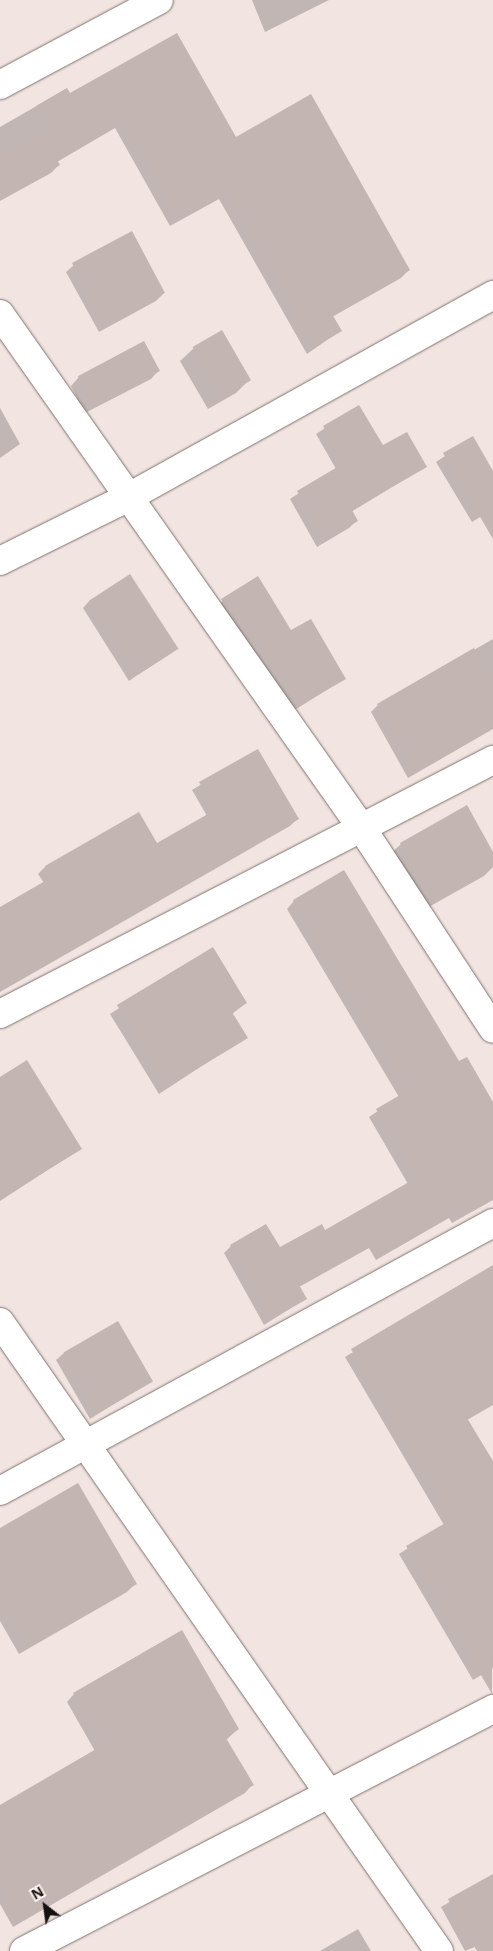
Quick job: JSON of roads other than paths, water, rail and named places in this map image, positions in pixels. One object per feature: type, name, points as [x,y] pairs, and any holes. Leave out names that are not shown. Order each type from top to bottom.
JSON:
[{"type":"street","points":[[0,86],[159,0]]},
{"type":"street","points":[[0,561],[127,498],[493,295]]},
{"type":"street","points":[[0,314],[127,498],[361,827],[493,1029]]},
{"type":"street","points":[[0,1014],[493,760]]},
{"type":"street","points":[[0,1491],[493,1222]]},
{"type":"street","points":[[0,1322],[331,1793],[438,1951]]},
{"type":"street","points":[[24,1951],[493,1709]]}]
